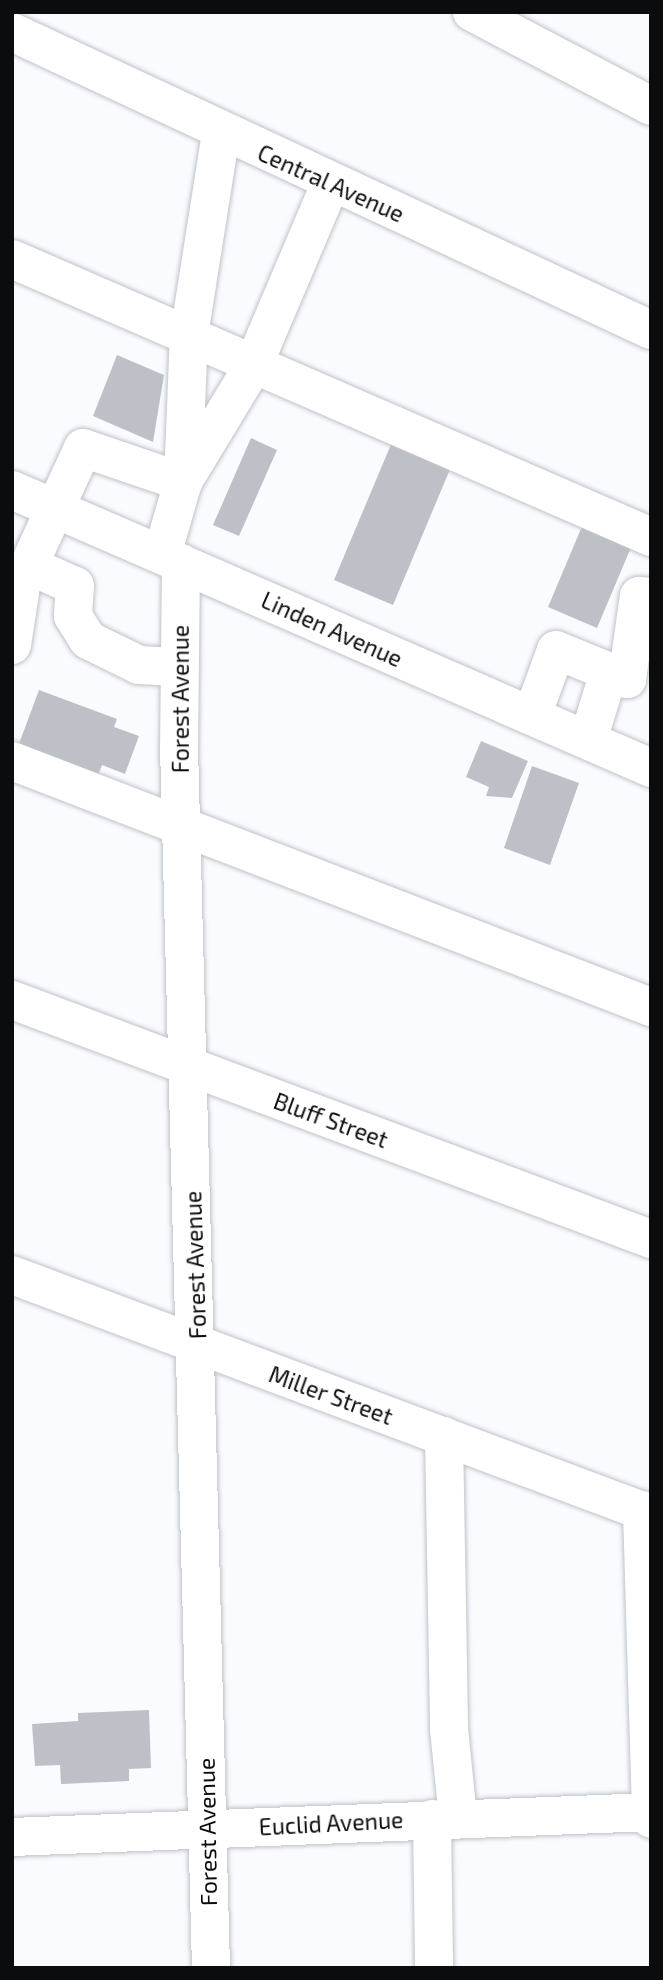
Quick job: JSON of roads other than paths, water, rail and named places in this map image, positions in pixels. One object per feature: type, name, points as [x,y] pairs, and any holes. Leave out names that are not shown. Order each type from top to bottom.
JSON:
[{"type":"street","points":[[472,12],[651,106]]},
{"type":"street","name":"Central Avenue","points":[[12,32],[220,133],[651,330]]},
{"type":"street","name":"Forest Avenue","points":[[211,1968],[197,1345],[172,559],[183,482],[189,335],[220,133]]},
{"type":"street","name":"Forest Avenue","points":[[183,482],[253,366],[331,182]]},
{"type":"street","points":[[12,258],[189,335],[253,366],[651,537]]},
{"type":"street","points":[[12,645],[22,580],[83,448],[183,482]]},
{"type":"street","name":"Linden Avenue","points":[[12,490],[651,768]]},
{"type":"street","points":[[532,716],[556,650],[627,679],[645,597],[651,546]]},
{"type":"street","points":[[30,566],[75,586],[73,616],[88,640],[139,665],[177,667]]},
{"type":"street","points":[[588,740],[609,672]]},
{"type":"street","points":[[12,761],[181,823],[651,1007]]},
{"type":"street","name":"Bluff Street","points":[[12,1000],[651,1239]]},
{"type":"street","name":"Miller Street","points":[[12,1275],[646,1512]]},
{"type":"street","points":[[435,1968],[449,1729],[444,1436]]},
{"type":"street","points":[[646,1512],[651,1819]]},
{"type":"street","name":"Euclid Avenue","points":[[12,1837],[651,1812]]}]
